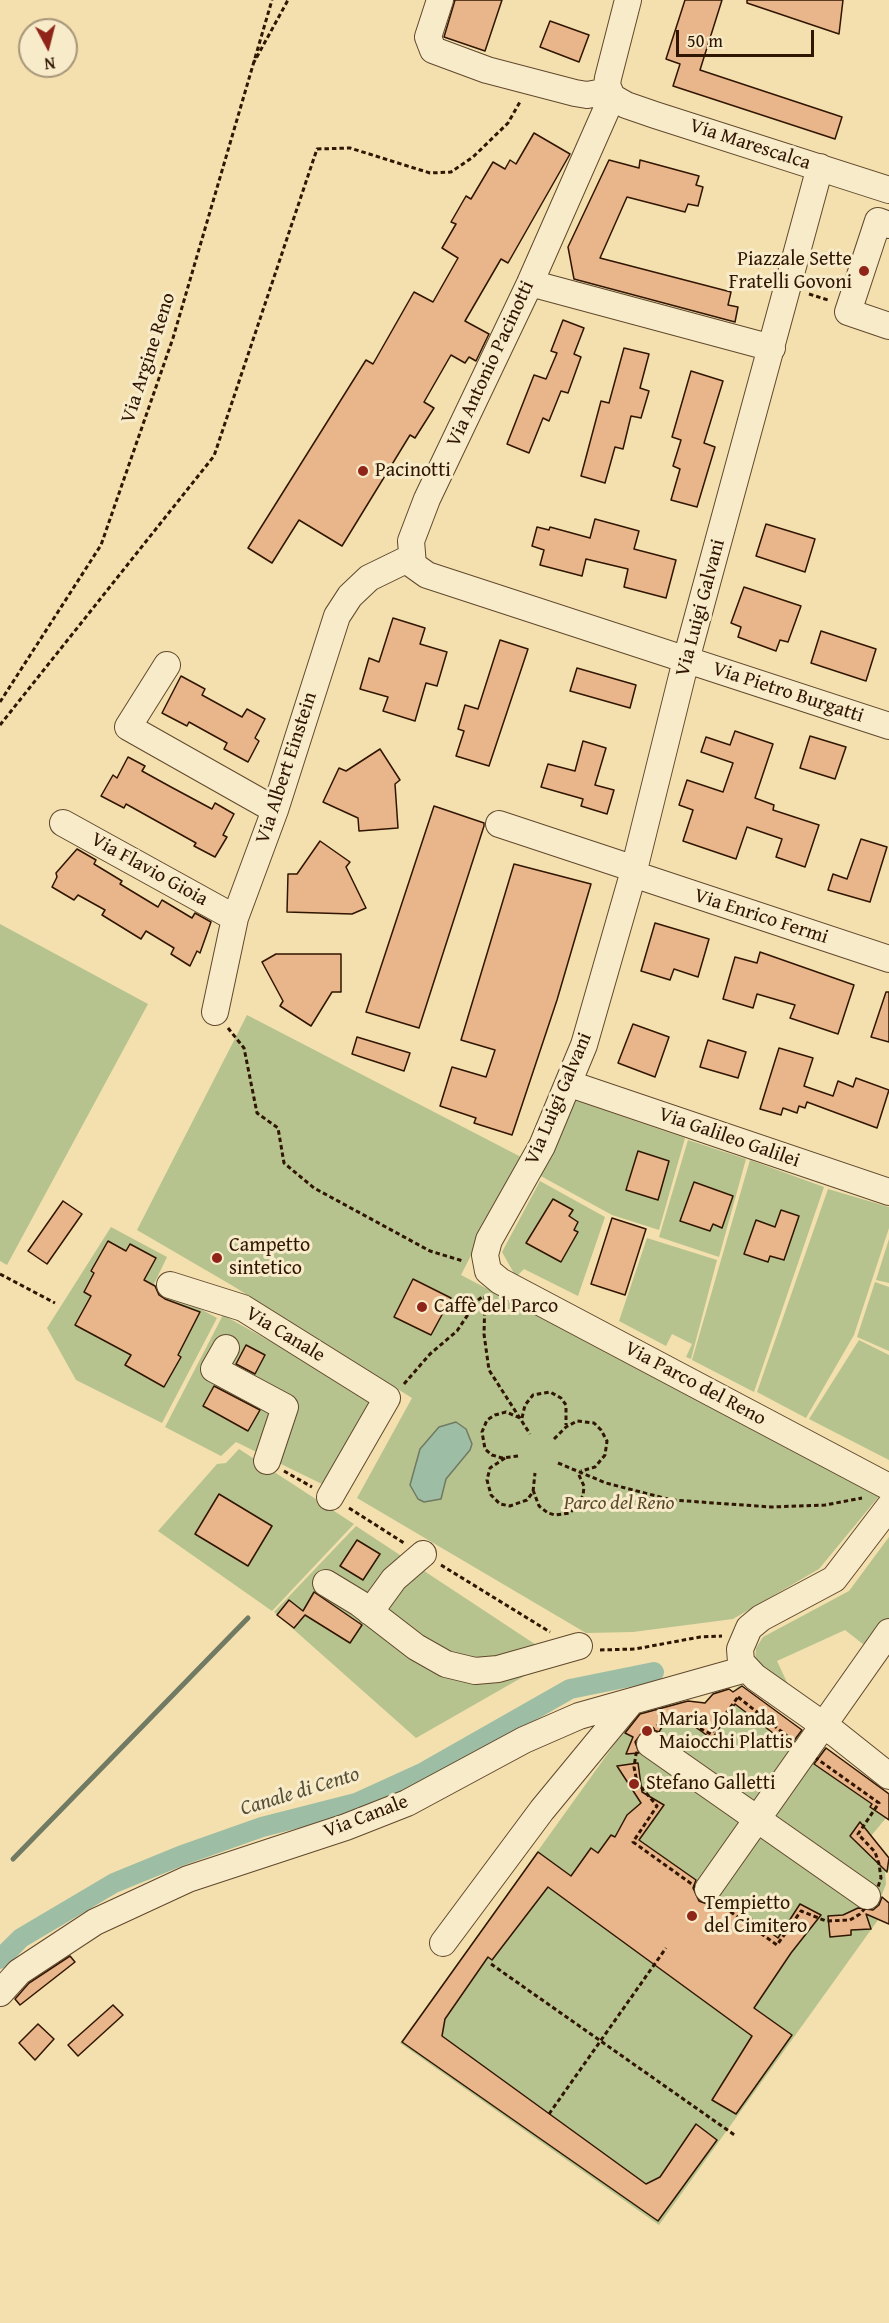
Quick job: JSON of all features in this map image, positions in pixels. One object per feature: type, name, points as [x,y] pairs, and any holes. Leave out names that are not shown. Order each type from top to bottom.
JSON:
[{"type":"street","points":[[440,0],[428,37],[433,50],[467,64],[531,82],[587,95],[610,94]]},
{"type":"street","name":"Via Antonio Pacinotti","points":[[411,558],[411,541],[427,499],[530,283],[610,94],[607,85],[609,70],[628,0]]},
{"type":"street","name":"Via Marescalca","points":[[610,94],[655,115],[889,190]]},
{"type":"street","name":"Via Luigi Galvani","points":[[490,1277],[486,1248],[489,1240],[527,1175],[570,1084],[584,1045],[634,872],[687,660],[820,167]]},
{"type":"street","points":[[889,225],[878,222],[848,312],[889,326]]},
{"type":"street","points":[[530,283],[772,348]]},
{"type":"street","points":[[411,558],[418,571],[427,575],[687,660]]},
{"type":"street","name":"Via Albert Einstein","points":[[215,1012],[235,918],[275,810],[331,630],[342,607],[369,578],[411,558]]},
{"type":"street","name":"Via Pietro Burgatti","points":[[687,660],[889,726]]},
{"type":"street","points":[[167,665],[128,727],[275,810]]},
{"type":"street","name":"Via Flavio Gioia","points":[[63,823],[235,918]]},
{"type":"street","points":[[499,824],[634,872]]},
{"type":"street","name":"Via Enrico Fermi","points":[[634,872],[889,959]]},
{"type":"street","name":"Via Galileo Galilei","points":[[570,1084],[889,1192]]},
{"type":"street","name":"Via Parco del Reno","points":[[490,1277],[882,1497]]},
{"type":"street","name":"Via Canale","points":[[170,1285],[243,1308],[387,1398],[330,1497]]},
{"type":"street","points":[[226,1348],[214,1369],[285,1407],[267,1461]]},
{"type":"street","points":[[882,1497],[834,1579],[761,1618],[744,1635],[740,1655],[746,1669],[889,1776]]},
{"type":"street","points":[[370,1612],[394,1579],[423,1554]]},
{"type":"street","points":[[326,1583],[370,1612],[416,1647],[446,1664],[475,1671],[498,1669],[579,1646]]},
{"type":"street","points":[[708,1889],[889,1632]]},
{"type":"street","name":"Via Canale","points":[[0,1993],[19,1972],[94,1922],[188,1879],[346,1827],[407,1803],[524,1740],[579,1716],[746,1669]]},
{"type":"street","points":[[443,1943],[542,1810],[631,1702]]},
{"type":"street","points":[[650,1744],[867,1896]]},
{"type":"path","name":"Via Argine Reno","points":[[0,702],[101,545],[173,338],[272,0]]},
{"type":"path","points":[[249,73],[288,0]]},
{"type":"path","points":[[0,724],[214,456],[317,149],[350,148],[430,173],[451,172],[473,157],[508,123],[531,82]]},
{"type":"path","points":[[789,288],[850,307]]},
{"type":"path","points":[[215,1012],[244,1048],[257,1113],[278,1128],[284,1163],[314,1188],[430,1251],[462,1261],[490,1277]]},
{"type":"path","points":[[0,1274],[55,1303]]},
{"type":"path","points":[[399,1390],[430,1354],[457,1332],[490,1277]]},
{"type":"path","points":[[490,1277],[484,1345],[489,1370],[530,1434]]},
{"type":"path","points":[[523,1422],[522,1411],[528,1400],[536,1394],[550,1392],[561,1398],[567,1407],[568,1419],[563,1429]]},
{"type":"path","points":[[518,1456],[505,1458],[487,1451],[482,1440],[483,1429],[487,1420],[501,1413],[517,1415],[523,1422]]},
{"type":"path","points":[[554,1438],[577,1420],[587,1421],[599,1427],[607,1441],[605,1455],[600,1463],[590,1470],[576,1471]]},
{"type":"path","points":[[505,1458],[489,1471],[487,1483],[490,1495],[503,1505],[520,1504],[531,1495],[534,1485]]},
{"type":"path","points":[[267,1461],[330,1497],[569,1644],[596,1650],[634,1649],[700,1637],[744,1635]]},
{"type":"path","points":[[558,1463],[629,1491],[672,1500],[771,1507],[825,1505],[882,1497]]},
{"type":"path","points":[[535,1473],[534,1498],[539,1506],[551,1514],[565,1515],[573,1511],[584,1496],[584,1486],[576,1471]]},
{"type":"path","points":[[549,2114],[666,1948]]},
{"type":"path","points":[[491,1964],[736,2136]]},
{"type":"green space","points":[[0,924],[148,1004],[7,1265],[0,1261]]},
{"type":"green space","name":"Parco del Reno","points":[[247,1015],[521,1157],[461,1275],[880,1495],[819,1569],[733,1619],[633,1632],[586,1633],[357,1498],[412,1398],[233,1286],[137,1230]]},
{"type":"green space","points":[[571,1099],[685,1138],[659,1230],[612,1215],[539,1175]]},
{"type":"green space","points":[[688,1140],[746,1159],[719,1257],[659,1237]]},
{"type":"green space","points":[[750,1160],[824,1187],[754,1392],[692,1360]]},
{"type":"green space","points":[[540,1181],[605,1217],[578,1296],[524,1269],[516,1277],[502,1252]]},
{"type":"green space","points":[[828,1189],[889,1207],[889,1228],[854,1335],[806,1418],[757,1392]]},
{"type":"green space","points":[[111,1227],[167,1257],[154,1284],[217,1318],[162,1423],[76,1380],[47,1328]]},
{"type":"green space","points":[[647,1238],[717,1260],[691,1359],[686,1357],[692,1344],[672,1334],[666,1346],[619,1321]]},
{"type":"green space","points":[[889,1239],[889,1283],[876,1280]]},
{"type":"green space","points":[[875,1282],[889,1287],[889,1351],[857,1337]]},
{"type":"green space","points":[[223,1315],[376,1400],[324,1485],[236,1442],[221,1456],[165,1427]]},
{"type":"green space","points":[[859,1340],[889,1355],[889,1460],[809,1419]]},
{"type":"green space","points":[[239,1449],[354,1524],[272,1611],[158,1531],[217,1464],[226,1463]]},
{"type":"green space","points":[[356,1526],[556,1658],[416,1738],[274,1612]]},
{"type":"green space","points":[[889,1537],[889,1649],[882,1659],[845,1630],[777,1661],[792,1693],[755,1661],[756,1648],[763,1637],[849,1591]]},
{"type":"green space","points":[[721,1684],[733,1691],[740,1685],[889,1794],[889,1820],[886,1818],[871,1836],[880,1847],[884,1859],[889,1859],[889,1870],[885,1871],[886,1884],[881,1897],[889,1903],[889,1919],[886,1923],[878,1920],[659,2225],[400,2043],[634,1717],[660,1704],[684,1701],[704,1703]]},
{"type":"shaded area","points":[[456,1422],[466,1429],[472,1444],[470,1450],[446,1479],[441,1499],[424,1502],[418,1499],[410,1485],[420,1449],[439,1427]]},
{"type":"building","points":[[455,0],[502,0],[485,51],[444,37]]},
{"type":"building","points":[[685,0],[722,0],[700,70],[842,117],[835,139],[673,86],[680,64],[666,59]]},
{"type":"building","points":[[747,0],[843,0],[839,34],[747,3]]},
{"type":"building","points":[[550,21],[589,35],[579,62],[540,47]]},
{"type":"building","points":[[534,133],[570,154],[508,263],[501,259],[465,321],[489,334],[476,361],[469,357],[465,363],[451,355],[424,402],[434,408],[415,438],[410,435],[342,546],[299,520],[272,563],[248,548],[366,360],[373,364],[414,292],[433,302],[458,258],[442,248],[456,224],[451,222],[466,196],[471,199],[493,162],[505,169],[510,160],[516,164]]},
{"type":"building","points":[[609,160],[639,168],[640,160],[699,176],[696,185],[703,187],[698,206],[688,204],[685,212],[627,197],[600,258],[731,292],[728,305],[738,307],[735,322],[574,279],[568,247]]},
{"type":"building","points":[[563,320],[584,328],[574,354],[581,357],[568,393],[561,391],[549,421],[543,418],[529,453],[507,444],[534,375],[546,379],[557,353],[551,351]]},
{"type":"building","points":[[624,348],[649,354],[640,388],[649,391],[641,418],[631,416],[623,449],[615,447],[605,483],[581,476],[601,401],[609,403]]},
{"type":"building","points":[[691,371],[723,381],[704,443],[715,447],[697,507],[671,500],[680,469],[673,466],[681,440],[672,437]]},
{"type":"building","points":[[595,519],[639,531],[634,549],[676,560],[666,598],[624,587],[628,569],[586,559],[582,576],[540,565],[544,550],[532,546],[537,527],[549,530],[550,527],[590,538]]},
{"type":"building","points":[[766,524],[815,539],[805,572],[756,556]]},
{"type":"building","points":[[744,587],[801,606],[788,642],[780,640],[776,651],[738,637],[741,627],[731,623]]},
{"type":"building","points":[[393,618],[425,628],[420,644],[447,652],[437,686],[426,683],[415,721],[383,711],[388,697],[360,689],[369,658],[379,662]]},
{"type":"building","points":[[821,631],[876,649],[866,681],[811,663]]},
{"type":"building","points":[[500,640],[528,649],[489,766],[456,756],[464,731],[458,729],[465,705],[478,709]]},
{"type":"building","points":[[577,668],[636,685],[630,708],[570,691]]},
{"type":"building","points":[[181,676],[205,689],[202,695],[242,717],[247,709],[265,719],[255,738],[259,741],[248,762],[224,749],[227,743],[189,722],[187,726],[162,713]]},
{"type":"building","points":[[735,731],[773,744],[755,798],[774,805],[773,810],[819,825],[805,867],[776,857],[782,839],[747,827],[736,859],[683,841],[693,810],[679,805],[687,780],[723,792],[733,763],[701,752],[706,737],[730,745]]},
{"type":"building","points":[[810,736],[846,747],[835,779],[800,768]]},
{"type":"building","points":[[583,741],[606,748],[595,785],[614,790],[607,814],[581,806],[583,799],[541,787],[548,764],[575,771]]},
{"type":"building","points":[[380,749],[400,780],[395,784],[398,828],[359,831],[358,818],[323,802],[339,768],[346,771]]},
{"type":"building","points":[[128,757],[145,766],[142,771],[171,787],[212,809],[215,803],[234,814],[223,835],[227,837],[215,857],[194,846],[196,843],[126,804],[124,808],[101,796],[113,775],[117,778]]},
{"type":"building","points":[[434,806],[484,823],[484,826],[419,1028],[366,1012]]},
{"type":"building","points":[[861,839],[887,847],[870,902],[828,890],[833,874],[847,879]]},
{"type":"building","points":[[320,841],[350,862],[346,867],[366,908],[352,914],[287,912],[288,874],[297,874]]},
{"type":"building","points":[[77,849],[96,860],[94,864],[122,881],[120,884],[158,907],[162,900],[192,918],[195,913],[211,922],[200,953],[197,951],[190,966],[171,954],[174,948],[146,931],[141,939],[102,915],[105,910],[78,895],[74,900],[52,887],[57,877],[56,873]]},
{"type":"building","points":[[514,864],[591,884],[557,1000],[512,1135],[474,1123],[476,1118],[440,1106],[452,1067],[486,1077],[495,1050],[461,1040]]},
{"type":"building","points":[[655,923],[709,939],[698,977],[674,969],[670,980],[641,971]]},
{"type":"building","points":[[760,952],[854,985],[838,1034],[790,1018],[795,1005],[757,994],[753,1008],[723,999],[735,957],[757,963]]},
{"type":"building","points":[[276,954],[341,954],[341,992],[332,992],[311,1026],[280,1006],[283,1001],[262,962]]},
{"type":"building","points":[[886,992],[889,992],[889,1042],[871,1037]]},
{"type":"building","points":[[633,1024],[669,1037],[655,1077],[618,1063]]},
{"type":"building","points":[[357,1037],[410,1053],[404,1071],[352,1054]]},
{"type":"building","points":[[708,1040],[746,1052],[738,1078],[700,1067]]},
{"type":"building","points":[[779,1048],[813,1058],[804,1086],[833,1096],[838,1081],[853,1087],[856,1078],[889,1090],[877,1128],[807,1102],[805,1108],[799,1106],[797,1113],[783,1108],[781,1115],[760,1109]]},
{"type":"building","points":[[638,1151],[669,1161],[658,1200],[626,1190]]},
{"type":"building","points":[[694,1182],[733,1196],[722,1228],[713,1224],[710,1231],[680,1221]]},
{"type":"building","points":[[553,1199],[573,1210],[569,1216],[578,1222],[574,1230],[578,1232],[561,1262],[526,1243]]},
{"type":"building","points":[[63,1201],[82,1214],[47,1264],[28,1251]]},
{"type":"building","points":[[781,1210],[799,1216],[784,1260],[770,1256],[768,1262],[744,1254],[756,1220],[775,1227]]},
{"type":"building","points":[[612,1218],[646,1229],[625,1295],[591,1284]]},
{"type":"building","points":[[108,1241],[126,1251],[130,1244],[156,1258],[144,1280],[155,1286],[159,1295],[165,1299],[200,1312],[178,1355],[181,1357],[164,1387],[125,1365],[131,1355],[75,1325],[91,1296],[84,1292],[94,1273],[91,1271]]},
{"type":"building","name":"Caffè del Parco","points":[[413,1279],[451,1298],[431,1335],[394,1317]]},
{"type":"building","points":[[246,1345],[265,1355],[255,1374],[236,1364]]},
{"type":"building","points":[[214,1386],[260,1410],[248,1431],[203,1406]]},
{"type":"building","points":[[219,1494],[272,1526],[248,1566],[195,1534]]},
{"type":"building","points":[[357,1540],[380,1554],[363,1580],[340,1566]]},
{"type":"building","points":[[314,1592],[362,1625],[350,1643],[305,1615],[294,1628],[277,1615],[289,1600],[303,1611]]},
{"type":"building","points":[[742,1686],[802,1730],[790,1746],[735,1704],[712,1739],[694,1726],[662,1727],[659,1732],[651,1729],[643,1731],[635,1742],[639,1753],[626,1754],[633,1737],[625,1733],[640,1714],[688,1701],[705,1703],[713,1694],[729,1689],[733,1692]]},
{"type":"building","points":[[826,1748],[889,1794],[889,1820],[870,1807],[872,1804],[814,1764]]},
{"type":"building","points":[[638,1763],[642,1792],[664,1805],[639,1840],[696,1880],[693,1888],[699,1901],[707,1904],[721,1897],[778,1938],[800,1904],[821,1915],[791,1953],[754,2008],[792,2035],[736,2114],[712,2100],[752,2036],[548,1887],[492,1960],[488,1957],[445,2019],[442,2036],[646,2184],[660,2177],[696,2124],[717,2140],[658,2221],[402,2042],[538,1852],[571,1876],[591,1848],[598,1853],[611,1835],[615,1837],[627,1815],[641,1803],[617,1766]]},
{"type":"building","points":[[860,1822],[889,1858],[887,1872],[850,1836]]},
{"type":"building","points":[[882,1897],[889,1903],[889,1924],[866,1914],[871,1929],[851,1930],[851,1935],[830,1937],[828,1916],[843,1915],[858,1908],[873,1910],[879,1905]]},
{"type":"building","points":[[70,1956],[75,1962],[20,2005],[15,1999],[29,1983]]},
{"type":"building","points":[[113,2005],[123,2015],[78,2056],[68,2045]]},
{"type":"building","points":[[38,2024],[54,2039],[35,2060],[19,2043]]},
{"type":"waterway","points":[[13,1859],[248,1618]]},
{"type":"waterway","name":"Canale di Cento","points":[[0,1959],[21,1938],[114,1883],[180,1856],[262,1827],[356,1803],[424,1772],[570,1689],[654,1672]]},
{"type":"place","name":"Piazzale Sette Fratelli Govoni","points":[[864,271]]},
{"type":"place","name":"Pacinotti","points":[[363,471]]},
{"type":"place","name":"Campetto sintetico","points":[[217,1258]]},
{"type":"place","name":"Caffè del Parco","points":[[422,1307]]},
{"type":"place","name":"Maria Jolanda Maiocchi Plattis","points":[[647,1731]]},
{"type":"place","name":"Stefano Galletti","points":[[634,1784]]},
{"type":"place","name":"Tempietto del Cimitero","points":[[692,1916]]}]
